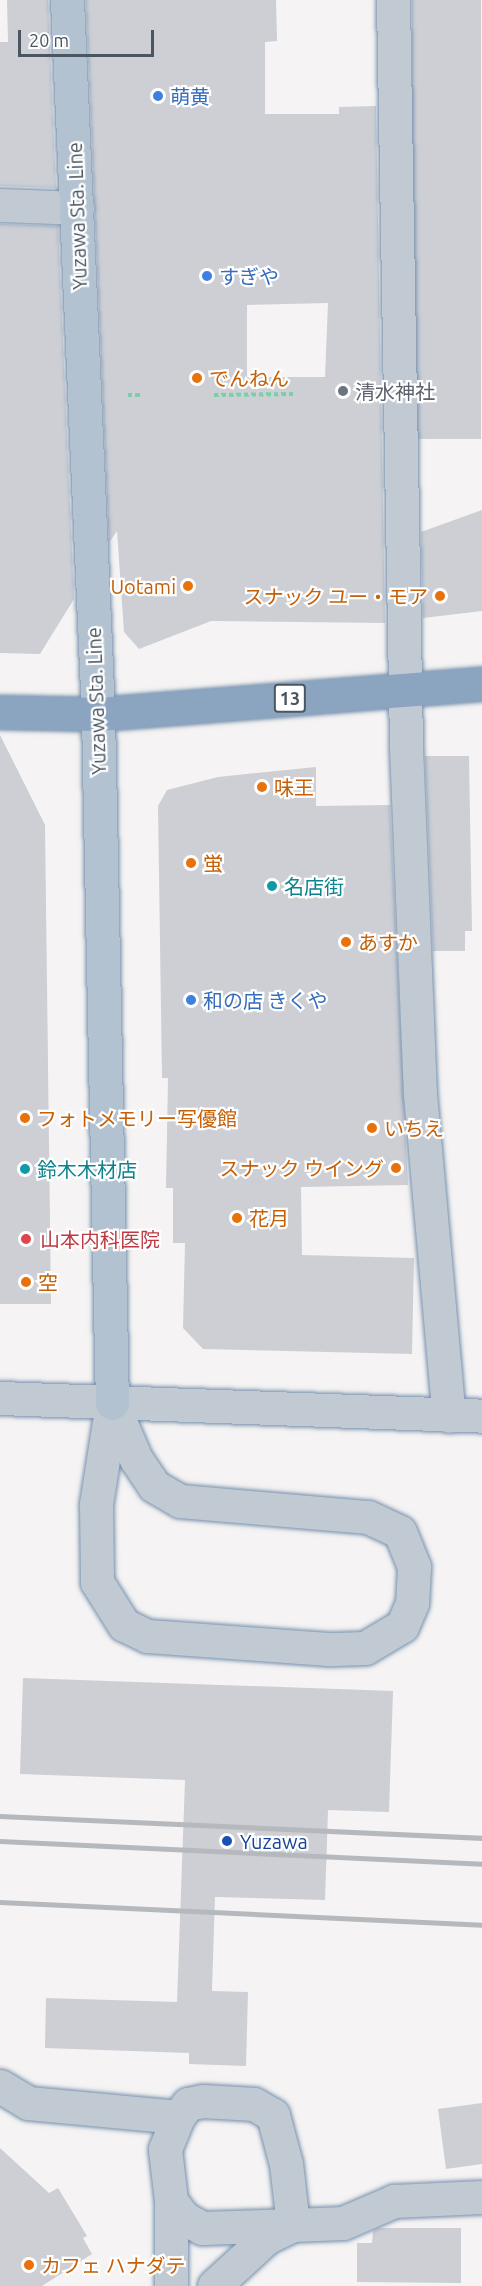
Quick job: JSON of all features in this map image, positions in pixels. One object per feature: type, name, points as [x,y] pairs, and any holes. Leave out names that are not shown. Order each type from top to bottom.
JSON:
[{"type":"highway","name":"13","points":[[0,712],[98,714],[482,684]]},
{"type":"main road","name":"Yuzawa Sta. Line","points":[[68,0],[98,714],[112,1403]]},
{"type":"street","points":[[393,0],[407,690],[420,1094],[449,1416]]},
{"type":"street","points":[[0,206],[76,208]]},
{"type":"street","points":[[0,1398],[482,1416]]},
{"type":"street","points":[[112,1403],[136,1459],[154,1486],[180,1501],[368,1516],[399,1533],[414,1567],[412,1603],[402,1626],[365,1648],[328,1649],[147,1636],[124,1624],[97,1582],[96,1504],[112,1403]]},
{"type":"street","points":[[0,2086],[28,2103],[178,2117]]},
{"type":"street","points":[[171,2286],[171,2201],[165,2149],[178,2117],[188,2104],[203,2101],[254,2104],[273,2115],[286,2164],[293,2225]]},
{"type":"street","points":[[171,2201],[184,2218],[202,2228],[343,2223],[394,2201],[482,2197]]},
{"type":"street","points":[[214,2286],[266,2238],[293,2225]]},
{"type":"path","points":[[214,395],[293,394]]},
{"type":"path","points":[[128,395],[143,395]]},
{"type":"building","points":[[7,0],[48,0],[56,188],[0,186],[0,42],[8,42]]},
{"type":"building","points":[[86,0],[276,0],[277,41],[265,42],[265,114],[339,114],[339,107],[376,106],[385,623],[211,621],[139,649],[124,632],[117,531],[109,543]],"holes":[[[328,303],[325,377],[247,377],[247,305]]]},
{"type":"building","points":[[412,0],[481,0],[481,439],[412,439]]},
{"type":"building","points":[[0,224],[58,226],[74,599],[40,654],[0,653]]},
{"type":"building","points":[[482,510],[482,611],[423,618],[421,532]]},
{"type":"building","points":[[0,735],[45,825],[51,1304],[0,1304]]},
{"type":"building","points":[[425,756],[469,756],[472,931],[465,931],[465,951],[433,951]]},
{"type":"building","points":[[316,767],[316,806],[390,805],[408,1185],[301,1187],[302,1255],[414,1258],[412,1354],[203,1349],[183,1328],[185,1243],[173,1243],[173,1188],[166,1188],[168,1078],[162,1078],[158,806],[167,790],[218,777]]},
{"type":"building","points":[[23,1678],[393,1691],[389,1812],[328,1810],[325,1900],[215,1897],[212,1991],[248,1992],[246,2066],[189,2064],[189,2053],[45,2048],[46,1998],[177,2002],[185,1780],[20,1774]]},
{"type":"building","points":[[482,2103],[482,2164],[446,2169],[438,2109]]},
{"type":"building","points":[[0,2148],[49,2193],[58,2188],[87,2236],[83,2238],[92,2254],[42,2286],[0,2286]]},
{"type":"building","points":[[379,2228],[461,2228],[461,2283],[357,2282],[357,2243],[372,2243],[373,2231]]},
{"type":"railway","points":[[0,1816],[482,1838]]},
{"type":"railway","points":[[0,1841],[482,1864]]},
{"type":"railway","points":[[0,1902],[482,1925]]},
{"type":"place","name":"萌黄","points":[[158,96]]},
{"type":"place","name":"すぎや","points":[[207,276]]},
{"type":"place","name":"でんねん","points":[[197,378]]},
{"type":"place","name":"清水神社","points":[[343,391]]},
{"type":"place","name":"Uotami","points":[[188,586]]},
{"type":"place","name":"スナック ユー・モア","points":[[440,596]]},
{"type":"place","name":"味王","points":[[262,787]]},
{"type":"place","name":"蛍","points":[[191,863]]},
{"type":"place","name":"名店街","points":[[272,886]]},
{"type":"place","name":"あすか","points":[[346,942]]},
{"type":"place","name":"和の店 きくや","points":[[191,1000]]},
{"type":"place","name":"フォトメモリー写優館","points":[[25,1118]]},
{"type":"place","name":"いちえ","points":[[372,1128]]},
{"type":"place","name":"スナック ウイング","points":[[396,1168]]},
{"type":"place","name":"鈴木木材店","points":[[25,1169]]},
{"type":"place","name":"花月","points":[[237,1218]]},
{"type":"place","name":"山本内科医院","points":[[26,1239]]},
{"type":"place","name":"空","points":[[26,1282]]},
{"type":"place","name":"Yuzawa","points":[[227,1841]]},
{"type":"place","name":"カフェ ハナダテ","points":[[29,2265]]}]
